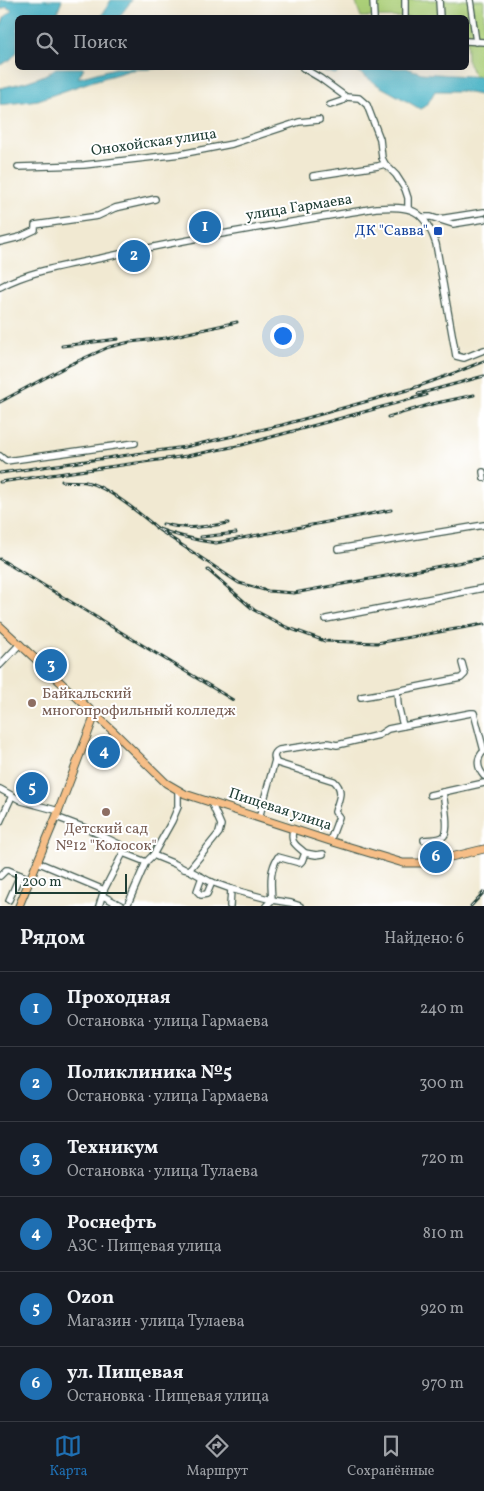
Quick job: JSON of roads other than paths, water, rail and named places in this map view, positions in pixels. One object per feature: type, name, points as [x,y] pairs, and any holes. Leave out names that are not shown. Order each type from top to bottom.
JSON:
[{"type":"main road","name":"Пищевая улица","points":[[0,626],[166,783],[185,794],[404,863],[426,863],[484,849]]},
{"type":"main road","points":[[18,906],[58,814],[95,714]]},
{"type":"street","points":[[373,0],[374,15]]},
{"type":"street","points":[[405,0],[405,15]]},
{"type":"street","points":[[439,0],[440,15]]},
{"type":"street","points":[[470,0],[476,42]]},
{"type":"street","points":[[469,41],[484,42]]},
{"type":"street","points":[[306,70],[346,97],[359,98],[367,105],[380,139],[382,158],[405,189],[408,198],[408,208],[422,217],[430,228],[436,244],[456,356],[464,358],[484,350]]},
{"type":"street","points":[[330,105],[342,101],[346,97]]},
{"type":"street","name":"Онохойская улица","points":[[18,168],[84,165],[181,154],[232,144],[299,122],[319,120]]},
{"type":"street","points":[[313,176],[385,164]]},
{"type":"street","points":[[0,242],[20,237],[34,230],[35,225],[98,216],[115,208],[155,199]]},
{"type":"street","name":"улица Гармаева","points":[[0,287],[35,273],[155,246],[376,208],[408,208]]},
{"type":"street","points":[[438,219],[484,212]]},
{"type":"street","points":[[422,217],[430,217],[453,224],[484,219]]},
{"type":"street","points":[[0,456],[6,461],[135,443]]},
{"type":"street","points":[[338,549],[484,525]]},
{"type":"street","points":[[326,619],[484,588]]},
{"type":"street","points":[[0,665],[20,644]]},
{"type":"street","points":[[361,697],[460,678],[466,674],[462,663]]},
{"type":"street","points":[[397,691],[398,705],[404,726]]},
{"type":"street","points":[[259,818],[276,751],[327,743],[342,744],[378,735],[388,729],[471,713],[474,713],[484,751],[480,754],[478,763],[480,771],[484,776]]},
{"type":"street","points":[[275,760],[299,771],[334,781],[340,786],[341,791],[335,812],[339,817],[330,841]]},
{"type":"street","points":[[430,796],[484,783]]},
{"type":"street","points":[[0,789],[22,801],[58,814],[123,848],[123,853],[103,893],[99,906]]},
{"type":"street","points":[[127,906],[146,862],[153,855],[178,808],[178,790]]},
{"type":"street","points":[[424,840],[440,838],[445,835],[446,820],[443,792]]},
{"type":"street","points":[[0,822],[12,796]]},
{"type":"street","points":[[190,870],[219,833],[221,825],[211,802]]},
{"type":"street","points":[[293,829],[291,837],[293,842],[305,854],[323,854]]},
{"type":"street","points":[[123,853],[146,862]]},
{"type":"street","points":[[266,906],[272,900],[271,872],[273,864],[278,857],[300,863],[305,854]]},
{"type":"street","points":[[153,855],[231,889],[272,900],[291,902],[300,906]]},
{"type":"street","points":[[37,862],[103,893],[122,906]]},
{"type":"street","points":[[0,876],[6,870],[30,879]]},
{"type":"street","points":[[9,900],[20,875]]},
{"type":"street","points":[[202,876],[197,890],[201,895],[207,894],[212,882]]},
{"type":"street","points":[[230,906],[231,889]]},
{"type":"street","points":[[272,900],[279,906]]},
{"type":"water","points":[[0,0],[62,0],[57,15],[15,15],[15,54],[10,60],[0,65],[0,29],[4,18],[12,10],[6,7],[0,10]]},
{"type":"water","points":[[111,0],[132,0],[121,15],[102,15]]},
{"type":"water","points":[[53,70],[83,70],[78,78],[108,70],[131,70],[38,100],[0,105],[0,88],[22,83]]},
{"type":"water","points":[[320,70],[349,70],[335,74]]},
{"type":"water","points":[[349,70],[412,70],[422,73],[484,77],[484,96],[460,91],[435,91],[427,105],[420,109],[354,71]]},
{"type":"railway","points":[[0,402],[69,365],[109,347],[130,342],[166,338],[237,322]]},
{"type":"railway","points":[[62,346],[118,339]]},
{"type":"railway","points":[[0,473],[185,447],[282,425],[411,389],[484,361]]},
{"type":"railway","points":[[418,394],[484,376]]},
{"type":"railway","points":[[0,482],[187,456],[242,445],[426,395]]},
{"type":"railway","points":[[388,417],[432,404],[474,395]]},
{"type":"railway","points":[[62,481],[86,482],[105,490],[126,503],[162,532]]},
{"type":"railway","points":[[391,510],[216,543],[156,528],[239,583],[268,591],[294,593],[484,558]]},
{"type":"railway","points":[[163,524],[204,527],[228,523]]},
{"type":"railway","points":[[201,537],[236,533]]},
{"type":"railway","points":[[0,559],[233,700]]},
{"type":"railway","points":[[208,570],[254,610],[286,627],[325,641],[377,643],[484,624]]},
{"type":"railway","points":[[471,906],[484,892]]},
{"type":"place","name":"Проходная","points":[[205,227]]},
{"type":"place","name":"ДК \"Савва\"","points":[[438,231]]},
{"type":"place","name":"Поликлиника №5","points":[[134,256]]},
{"type":"place","name":"Техникум","points":[[51,665]]},
{"type":"place","name":"Байкальский многопрофильный колледж","points":[[32,703]]},
{"type":"place","name":"Роснефть","points":[[104,752]]},
{"type":"place","name":"Ozon","points":[[32,788]]},
{"type":"place","name":"Детский сад №12 \"Колосок\"","points":[[106,812]]},
{"type":"place","name":"ул. Пищевая","points":[[436,857]]}]
